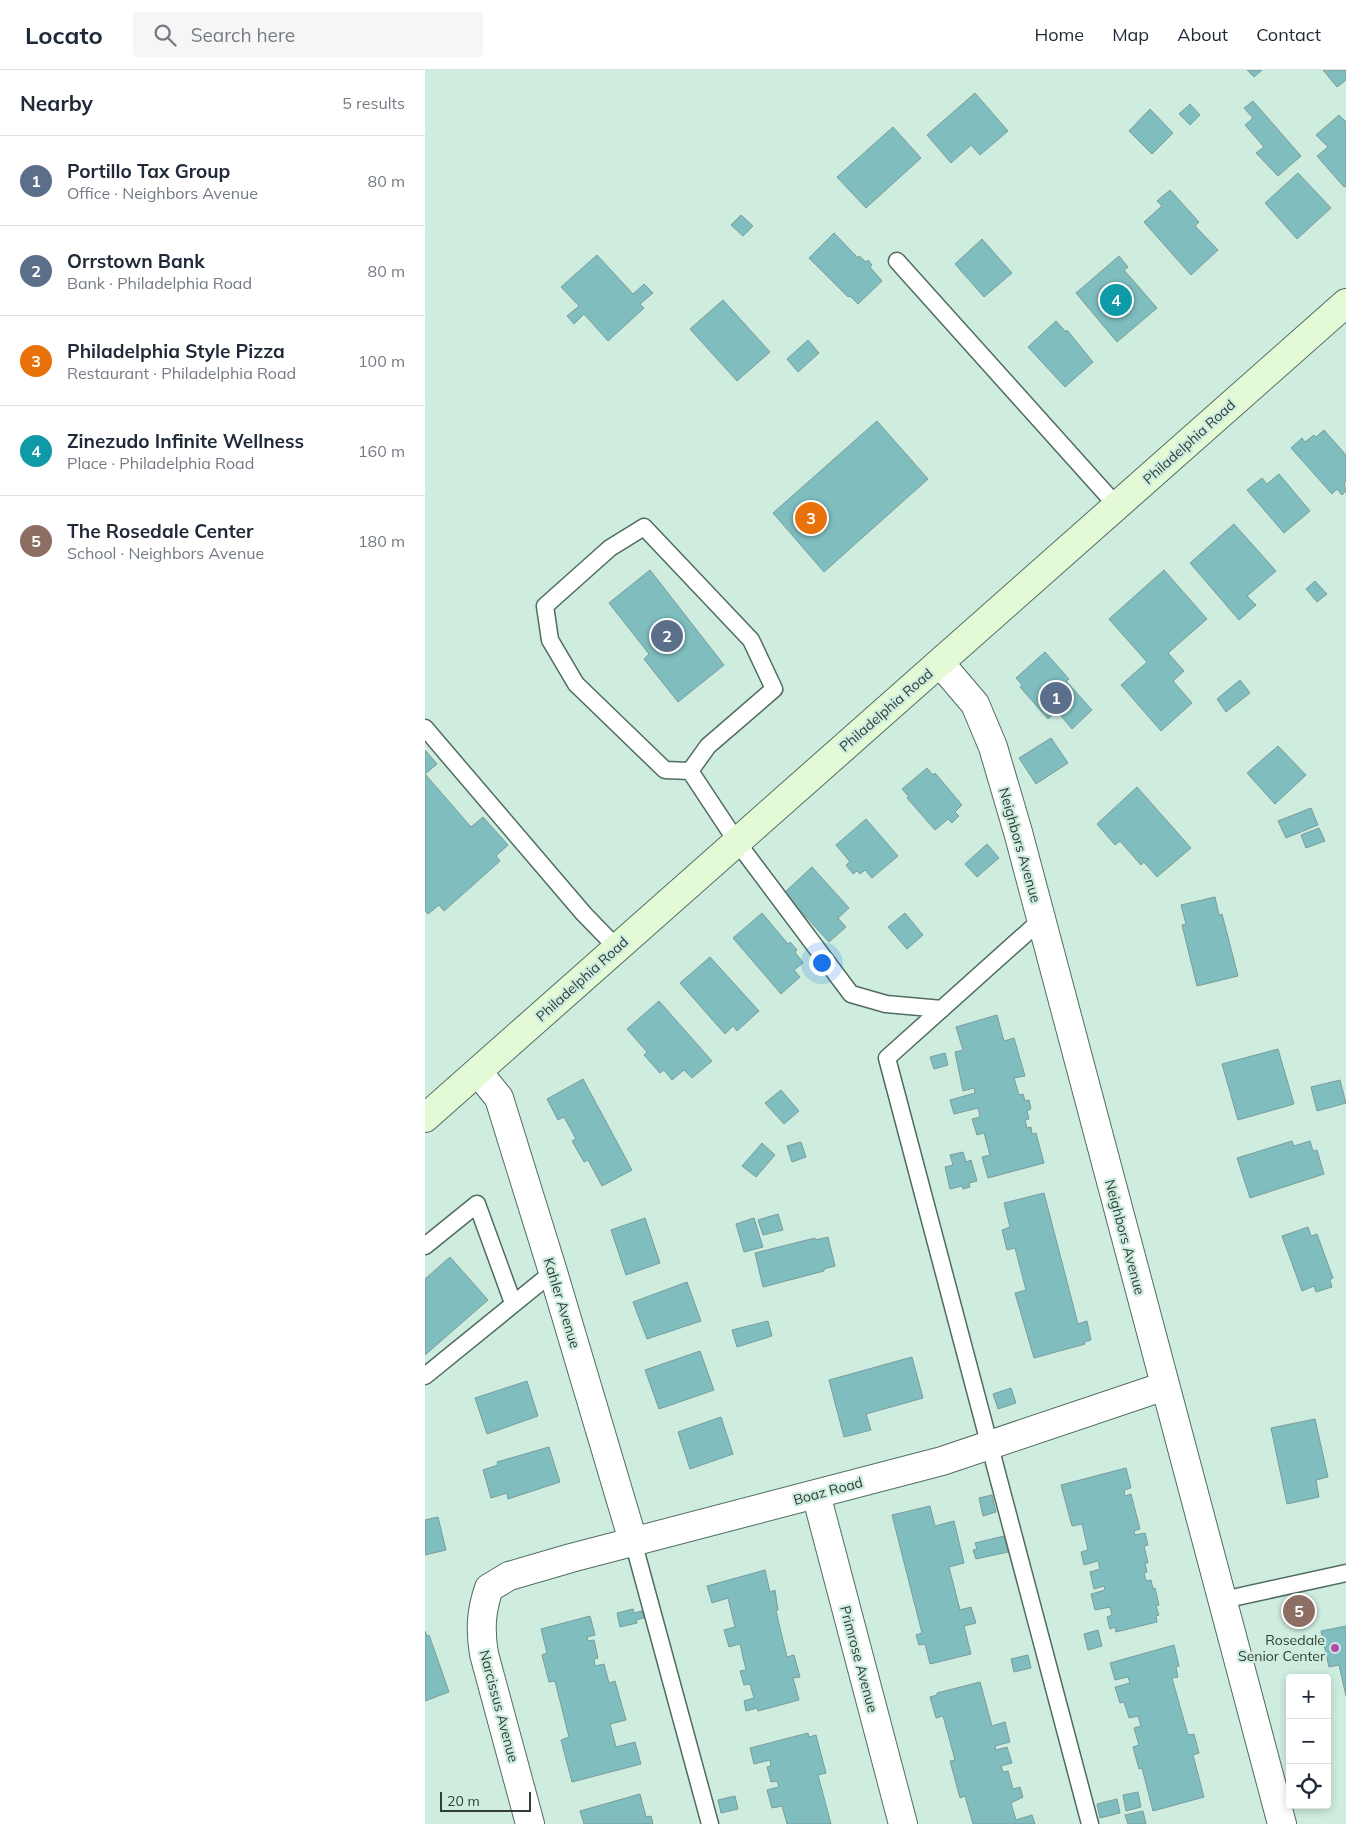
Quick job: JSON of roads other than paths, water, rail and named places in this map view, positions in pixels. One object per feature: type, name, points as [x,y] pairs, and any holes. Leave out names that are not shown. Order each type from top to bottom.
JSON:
[{"type":"main road","name":"Philadelphia Road","points":[[425,1118],[1346,303]]},
{"type":"street","name":"Neighbors Avenue","points":[[940,663],[975,704],[993,747],[1041,920],[1282,1824]]},
{"type":"street","name":"Kahler Avenue","points":[[478,1072],[499,1098],[633,1541]]},
{"type":"street","name":"Boaz Road","points":[[489,1588],[509,1576],[633,1541],[942,1461],[1165,1386]]},
{"type":"street","name":"Primrose Avenue","points":[[815,1494],[903,1824]]},
{"type":"street","name":"Narcissus Avenue","points":[[489,1588],[481,1618],[484,1654],[530,1824]]},
{"type":"lane","points":[[897,261],[1117,506]]},
{"type":"lane","points":[[644,527],[751,640],[774,689],[708,746],[690,771],[665,770],[576,684],[550,640],[545,606],[609,548],[644,527]]},
{"type":"lane","points":[[425,728],[584,914],[617,948]]},
{"type":"lane","points":[[690,771],[737,842],[851,994],[886,1004],[942,1009]]},
{"type":"lane","points":[[1041,920],[887,1058],[1090,1824]]},
{"type":"lane","points":[[425,1246],[477,1204],[513,1303]]},
{"type":"lane","points":[[425,1376],[553,1272]]},
{"type":"lane","points":[[633,1541],[710,1824]]},
{"type":"lane","points":[[1223,1600],[1346,1573]]},
{"type":"place","name":"Zinezudo Infinite Wellness","points":[[1116,300]]},
{"type":"place","name":"Philadelphia Style Pizza","points":[[811,518]]},
{"type":"place","name":"Orrstown Bank","points":[[667,636]]},
{"type":"place","name":"Portillo Tax Group","points":[[1056,698]]},
{"type":"place","name":"The Rosedale Center","points":[[1299,1611]]},
{"type":"place","name":"Rosedale Senior Center","points":[[1335,1648]]}]
